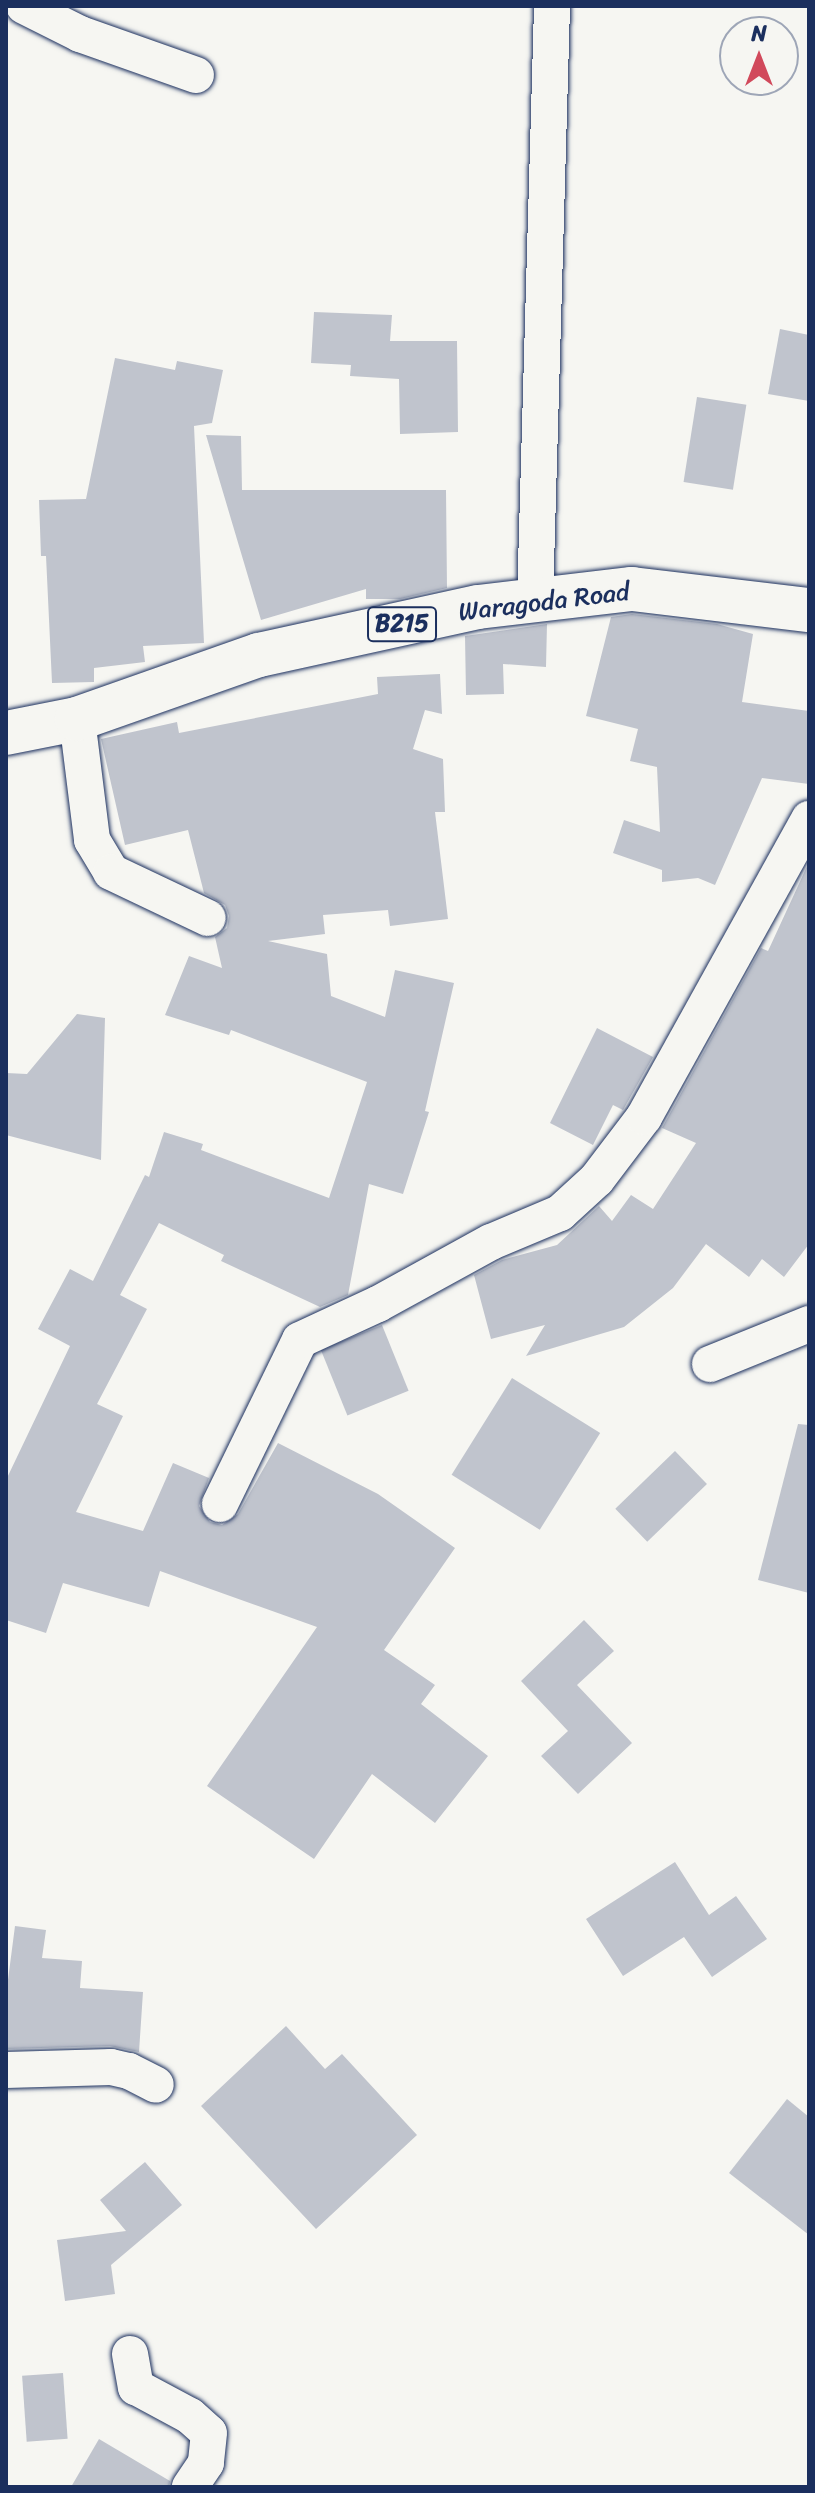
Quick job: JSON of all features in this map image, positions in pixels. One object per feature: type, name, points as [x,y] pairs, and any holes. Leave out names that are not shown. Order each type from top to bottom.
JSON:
[{"type":"main road","name":"Waragoda Road","points":[[6,733],[77,719],[259,655],[478,607],[632,589],[809,610]]},
{"type":"street","points":[[24,6],[80,34],[196,75]]},
{"type":"street","points":[[535,601],[552,6]]},
{"type":"street","points":[[77,719],[92,840],[111,872],[208,918]]},
{"type":"street","points":[[220,1504],[300,1340],[378,1304],[491,1242],[560,1213],[597,1179],[644,1117],[809,819]]},
{"type":"street","points":[[710,1364],[809,1324]]},
{"type":"street","points":[[6,2070],[111,2067],[129,2071],[156,2085]]},
{"type":"street","points":[[130,2354],[136,2387],[190,2416],[209,2433],[211,2447],[206,2463],[190,2487]]},
{"type":"building","points":[[314,312],[392,315],[390,341],[457,341],[458,432],[400,434],[399,379],[350,376],[351,365],[311,363]]},
{"type":"building","points":[[780,329],[809,335],[809,401],[768,394]]},
{"type":"building","points":[[115,358],[175,370],[177,361],[223,370],[212,423],[194,426],[204,643],[143,646],[145,662],[94,668],[94,682],[52,683],[46,556],[41,556],[39,500],[86,499]]},
{"type":"building","points":[[697,397],[746,405],[733,490],[684,482]]},
{"type":"building","points":[[206,435],[241,436],[242,490],[446,490],[447,588],[400,599],[366,599],[366,589],[261,620]]},
{"type":"building","points":[[632,614],[717,624],[753,634],[742,702],[809,711],[809,784],[762,778],[715,885],[698,878],[662,882],[662,870],[613,853],[624,820],[660,832],[657,767],[630,761],[638,729],[586,716],[611,617]]},
{"type":"building","points":[[547,624],[546,667],[503,664],[504,694],[466,695],[465,636]]},
{"type":"building","points":[[440,674],[442,714],[425,710],[413,749],[443,759],[445,812],[435,812],[448,919],[390,926],[388,910],[323,915],[325,934],[268,941],[327,954],[331,996],[385,1017],[395,970],[454,983],[425,1111],[429,1112],[403,1194],[369,1184],[348,1295],[320,1307],[221,1261],[224,1255],[159,1223],[120,1295],[147,1309],[97,1404],[123,1416],[76,1512],[143,1531],[173,1463],[209,1478],[199,1506],[210,1522],[222,1525],[238,1514],[278,1443],[378,1494],[455,1548],[384,1650],[435,1685],[421,1704],[488,1756],[435,1823],[372,1774],[314,1859],[207,1786],[317,1627],[160,1571],[149,1607],[63,1583],[46,1633],[6,1620],[6,1480],[70,1346],[38,1329],[70,1269],[93,1281],[145,1175],[149,1177],[164,1132],[203,1144],[201,1150],[329,1198],[367,1082],[231,1030],[229,1035],[165,1015],[189,956],[222,968],[215,937],[227,928],[229,916],[225,905],[204,893],[188,830],[125,845],[101,739],[177,722],[179,733],[378,694],[377,677]]},
{"type":"building","points":[[809,862],[809,1244],[784,1277],[762,1259],[749,1277],[706,1244],[673,1288],[624,1327],[526,1356],[545,1325],[491,1339],[474,1275],[502,1260],[557,1245],[599,1206],[612,1221],[631,1195],[653,1209],[696,1143],[662,1128],[761,948],[768,951]]},
{"type":"building","points":[[77,1014],[105,1018],[101,1160],[6,1135],[6,1073],[27,1074]]},
{"type":"building","points":[[597,1028],[653,1057],[623,1110],[613,1105],[593,1145],[550,1123]]},
{"type":"building","points":[[382,1325],[409,1391],[347,1416],[321,1350]]},
{"type":"building","points":[[512,1378],[600,1433],[540,1530],[452,1475]]},
{"type":"building","points":[[798,1424],[809,1425],[809,1593],[758,1580]]},
{"type":"building","points":[[675,1451],[707,1484],[647,1542],[615,1509]]},
{"type":"building","points":[[584,1620],[614,1651],[577,1685],[632,1743],[578,1794],[541,1756],[568,1731],[521,1681]]},
{"type":"building","points":[[675,1862],[709,1915],[736,1896],[767,1939],[712,1977],[684,1937],[623,1976],[586,1919]]},
{"type":"building","points":[[15,1926],[46,1930],[42,1958],[82,1961],[80,1988],[143,1992],[139,2052],[110,2046],[6,2049],[6,1995]]},
{"type":"building","points":[[286,2026],[325,2069],[342,2054],[417,2135],[316,2229],[201,2106]]},
{"type":"building","points":[[787,2099],[809,2117],[809,2235],[729,2173]]},
{"type":"building","points":[[145,2162],[182,2205],[111,2265],[115,2294],[65,2301],[57,2240],[126,2231],[100,2200]]},
{"type":"building","points":[[63,2373],[68,2439],[27,2442],[22,2376]]},
{"type":"building","points":[[99,2439],[170,2481],[169,2487],[71,2487]]}]
